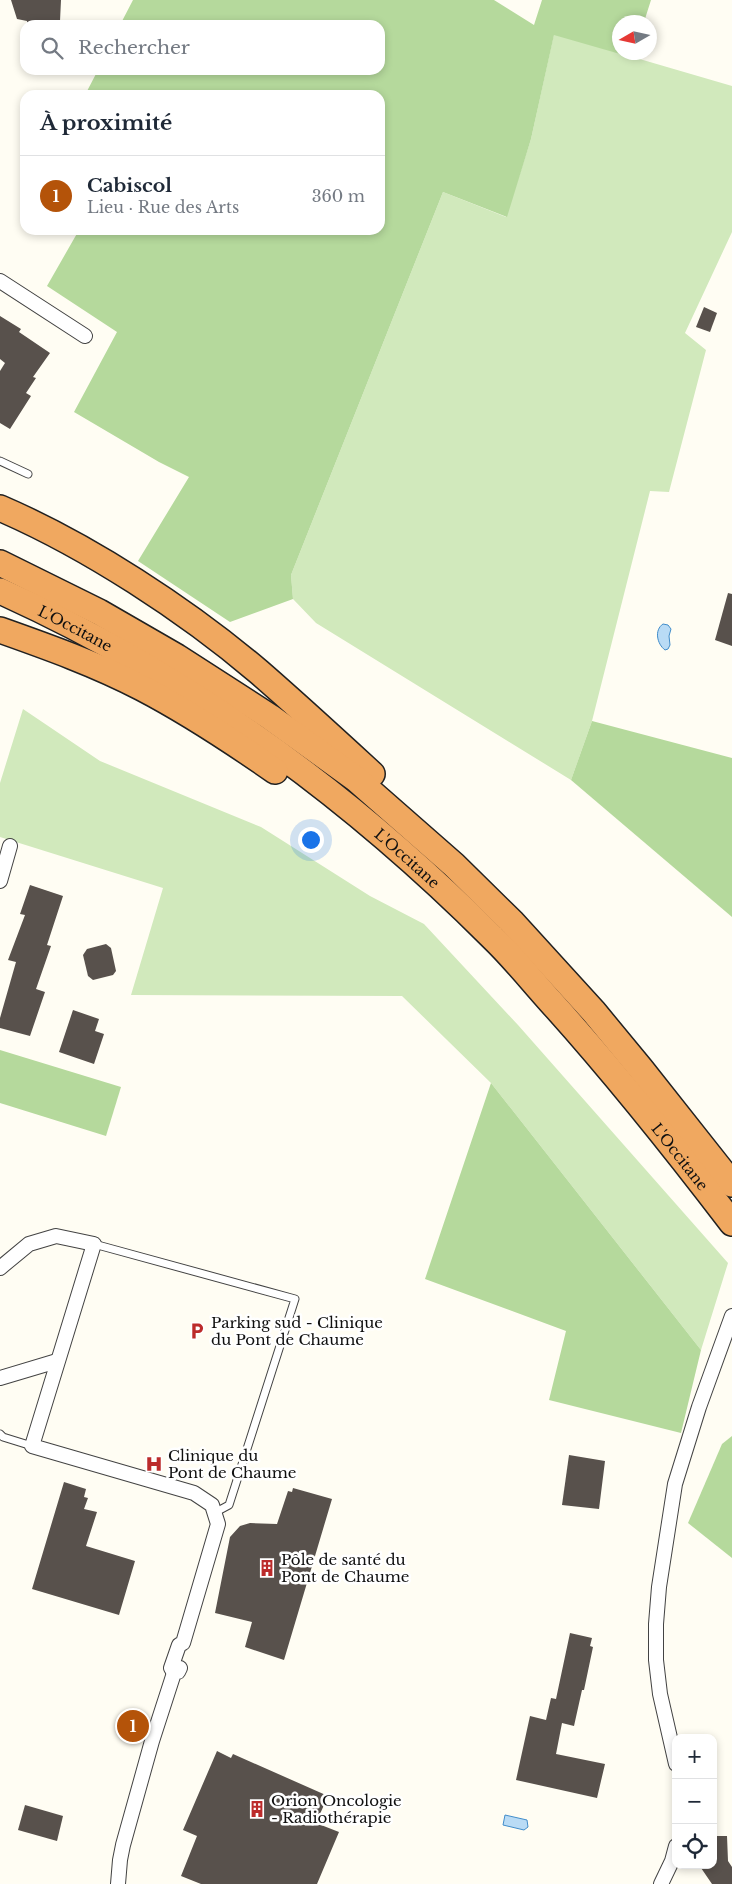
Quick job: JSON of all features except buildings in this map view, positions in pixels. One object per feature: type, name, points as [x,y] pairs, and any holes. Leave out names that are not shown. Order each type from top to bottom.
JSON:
[{"type":"highway","points":[[0,508],[78,548],[138,583],[198,625],[258,671],[395,794],[454,865]]},
{"type":"highway","name":"L'Occitane","points":[[0,563],[99,612],[177,657],[270,717],[356,779],[454,865],[512,922],[594,1012],[732,1184]]},
{"type":"highway","name":"L'Occitane","points":[[0,591],[52,615],[145,665],[251,733],[384,836],[513,959],[598,1054],[732,1223]]},
{"type":"highway","points":[[0,630],[62,652],[142,688],[221,734],[299,787],[384,836]]},
{"type":"street","points":[[0,281],[85,336]]},
{"type":"street","points":[[0,881],[10,846]]},
{"type":"street","points":[[0,1268],[29,1244],[56,1236],[94,1244],[32,1446],[194,1492],[212,1505],[218,1524],[183,1643],[179,1645],[171,1668],[174,1673],[152,1741],[123,1845],[118,1884]]},
{"type":"street","points":[[672,1746],[660,1694],[656,1660],[659,1586],[675,1484],[699,1407],[732,1316]]},
{"type":"street","points":[[0,1378],[57,1361]]},
{"type":"street","points":[[661,1884],[672,1861]]},
{"type":"lane","points":[[0,461],[28,474]]},
{"type":"lane","points":[[94,1244],[295,1299],[229,1505],[214,1513]]},
{"type":"lane","points":[[0,1434],[2,1437],[32,1446]]},
{"type":"green space","points":[[133,0],[494,0],[534,25],[542,0],[651,0],[646,15],[612,15],[612,52],[554,35],[531,139],[507,217],[443,192],[291,575],[293,599],[230,622],[138,561],[189,477],[159,462],[74,412],[117,332],[47,286],[76,235],[385,235],[385,90],[88,90],[95,75],[385,75],[385,20],[123,20]]},
{"type":"green space","points":[[554,34],[612,51],[612,60],[643,60],[732,86],[732,232],[685,333],[706,350],[669,492],[650,491],[592,721],[571,780],[316,623],[293,599],[291,575],[443,192],[506,217],[531,139]]},
{"type":"green space","points":[[23,709],[100,761],[261,827],[370,896],[424,924],[518,1025],[728,1263],[701,1350],[491,1083],[402,996],[131,995],[163,888],[0,837],[0,783]]},
{"type":"green space","points":[[592,721],[732,758],[732,917],[571,780]]},
{"type":"green space","points":[[0,1050],[121,1087],[106,1136],[0,1103]]},
{"type":"green space","points":[[491,1083],[701,1350],[681,1433],[549,1400],[566,1331],[425,1279]]},
{"type":"green space","points":[[732,1436],[732,1558],[688,1523],[722,1444]]},
{"type":"water","points":[[663,624],[668,625],[671,629],[669,636],[670,645],[665,650],[660,644],[658,637],[658,630]]},
{"type":"water","points":[[505,1815],[527,1820],[528,1827],[524,1830],[503,1825]]},
{"type":"place","name":"Parking sud - Clinique du Pont de Chaume","points":[[197,1331]]},
{"type":"place","name":"Clinique du Pont de Chaume","points":[[154,1464]]},
{"type":"place","name":"Pôle de santé du Pont de Chaume","points":[[267,1568]]},
{"type":"place","name":"Cabiscol","points":[[133,1726]]},
{"type":"place","name":"Orion Oncologie - Radiothérapie","points":[[257,1809]]}]
